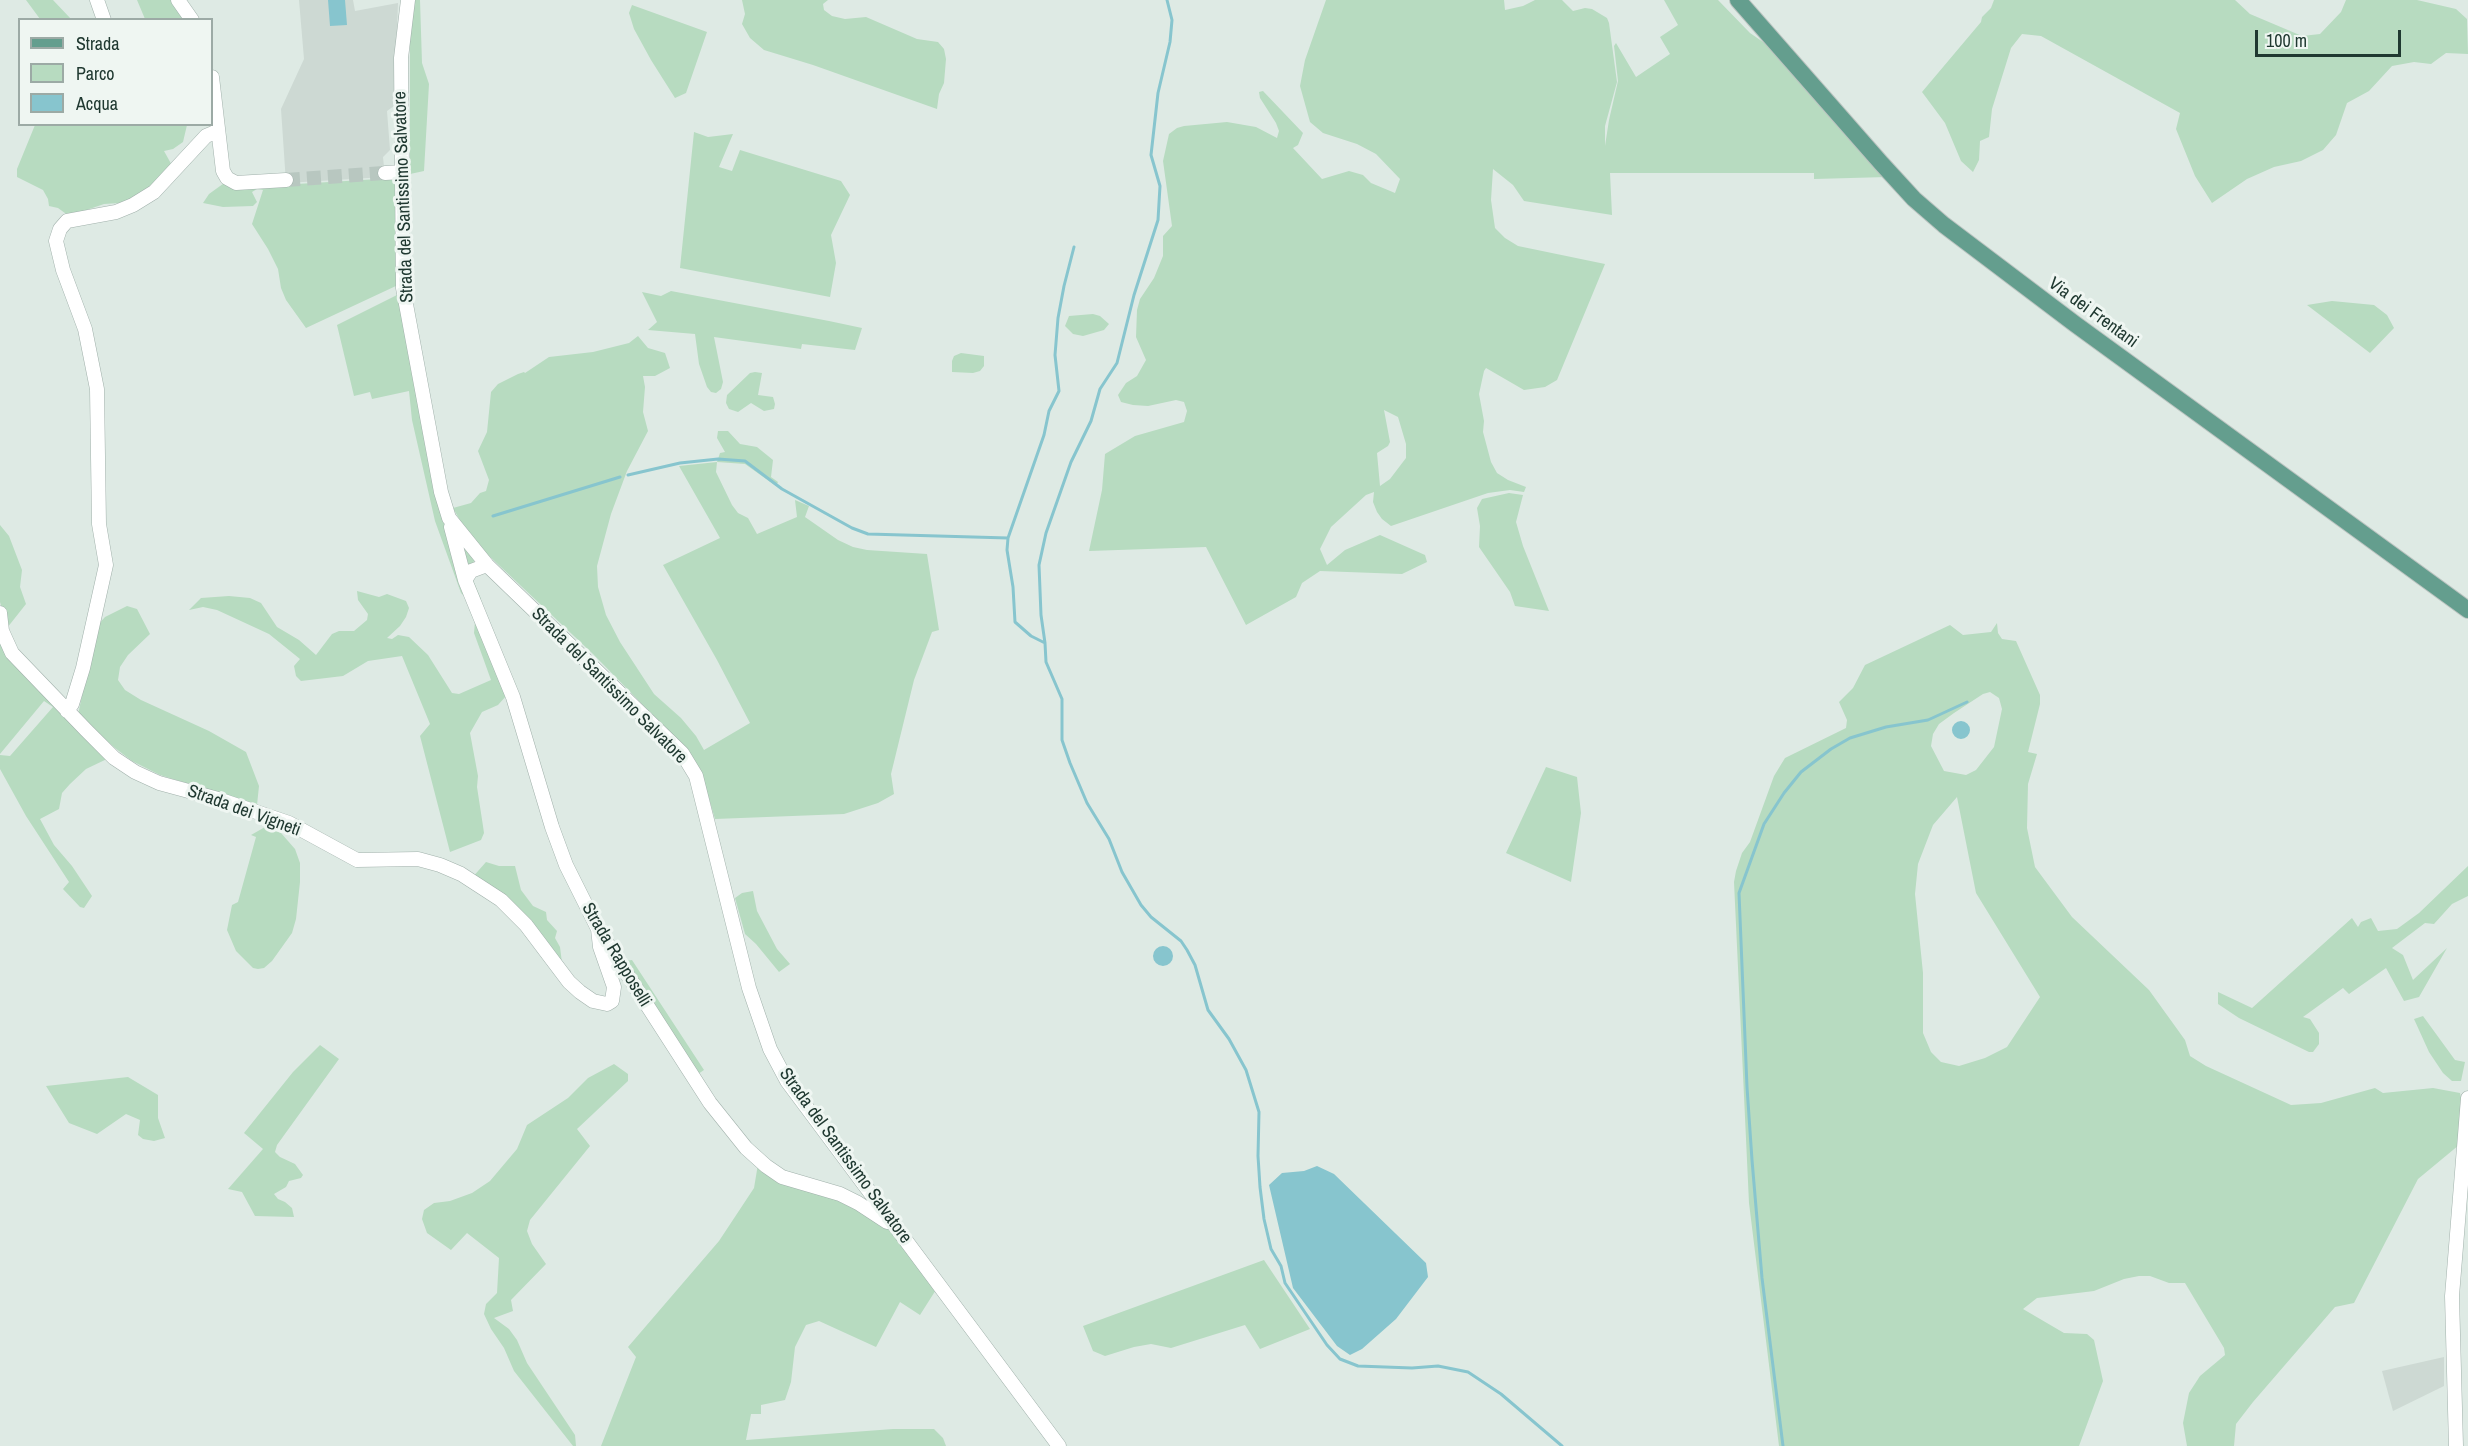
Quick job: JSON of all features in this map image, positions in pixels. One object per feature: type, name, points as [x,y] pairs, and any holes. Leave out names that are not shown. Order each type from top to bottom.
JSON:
[{"type":"main road","name":"Via dei Frentani","points":[[1738,0],[1881,163],[1914,199],[1944,225],[2075,324],[2468,610]]},
{"type":"street","points":[[97,0],[103,18]]},
{"type":"street","points":[[178,0],[191,18]]},
{"type":"street","name":"Strada del Santissimo Salvatore","points":[[408,0],[401,58],[403,288],[441,492],[449,518],[487,565],[682,753],[696,776],[748,988],[770,1049],[788,1081],[1059,1446]]},
{"type":"street","points":[[213,86],[223,171],[227,178],[236,183],[286,180]]},
{"type":"street","points":[[67,711],[72,704],[83,668],[106,565],[99,524],[97,389],[85,329],[63,270],[56,241],[60,229],[67,222],[116,212],[154,192],[206,136],[218,131]]},
{"type":"street","points":[[385,173],[402,172]]},
{"type":"street","name":"Strada Rapposelli","points":[[449,518],[465,580],[513,697],[552,827],[566,865],[598,929],[710,1103],[746,1148],[782,1177],[858,1203],[897,1228]]},
{"type":"street","points":[[465,580],[471,571],[487,565]]},
{"type":"street","name":"Strada dei Vigneti","points":[[0,613],[2,631],[12,653],[114,758],[135,772],[159,783],[218,799],[289,824],[357,860],[418,859],[460,874],[501,900],[526,925],[569,982],[580,992],[593,1001],[607,1004],[612,1001],[614,987],[600,947],[598,929]]},
{"type":"street","points":[[2456,1446],[2452,1296],[2468,1098]]},
{"type":"street","points":[[831,1192],[858,1176]]},
{"type":"shaded area","points":[[299,0],[353,0],[355,11],[398,3],[394,106],[387,111],[390,150],[383,157],[385,177],[286,183],[281,109],[304,59]]},
{"type":"shaded area","points":[[2444,1357],[2444,1386],[2393,1411],[2382,1371]]},
{"type":"green space","points":[[26,0],[53,0],[70,18],[39,18]]},
{"type":"green space","points":[[137,0],[175,0],[186,18],[145,18]]},
{"type":"green space","points":[[414,0],[420,0],[422,63],[429,84],[424,171],[410,174],[410,34]]},
{"type":"green space","points":[[742,0],[828,0],[823,4],[824,10],[832,16],[845,19],[866,17],[917,39],[938,42],[944,49],[946,59],[944,83],[939,94],[937,109],[764,50],[750,38],[742,24],[745,14]]},
{"type":"green space","points":[[1326,0],[1504,0],[1505,10],[1523,6],[1535,0],[1562,0],[1573,11],[1592,9],[1607,18],[1609,23],[1617,82],[1605,126],[1605,146],[1618,81],[1614,46],[1616,43],[1636,77],[1670,54],[1660,37],[1678,25],[1664,0],[1718,0],[1750,33],[1766,44],[1887,177],[1814,179],[1814,173],[1610,173],[1612,215],[1524,201],[1513,185],[1493,169],[1491,200],[1495,228],[1505,238],[1518,246],[1605,264],[1557,380],[1545,387],[1524,390],[1486,368],[1484,371],[1479,394],[1484,421],[1483,432],[1491,462],[1497,473],[1526,487],[1524,492],[1510,490],[1488,493],[1391,526],[1377,512],[1373,502],[1374,492],[1366,495],[1331,527],[1320,549],[1327,565],[1345,550],[1380,535],[1425,555],[1427,562],[1402,574],[1320,571],[1302,583],[1296,597],[1246,625],[1206,547],[1089,551],[1102,490],[1105,454],[1135,436],[1184,422],[1187,411],[1184,402],[1176,400],[1148,406],[1133,405],[1121,402],[1118,395],[1126,383],[1137,376],[1146,360],[1136,337],[1137,310],[1140,299],[1154,278],[1163,256],[1163,236],[1172,226],[1163,161],[1169,134],[1184,126],[1227,122],[1256,127],[1277,138],[1279,131],[1276,123],[1260,98],[1259,92],[1263,91],[1303,133],[1298,145],[1293,148],[1322,179],[1349,171],[1363,175],[1371,183],[1395,193],[1400,179],[1376,154],[1357,144],[1323,133],[1310,122],[1300,86],[1305,60]],"holes":[[[1384,410],[1398,417],[1406,444],[1406,458],[1390,479],[1380,486],[1377,453],[1390,442]]]},
{"type":"green space","points":[[1994,0],[2235,0],[2250,14],[2302,36],[2320,34],[2341,12],[2346,0],[2417,0],[2456,9],[2467,19],[2468,54],[2446,53],[2431,64],[2414,62],[2392,66],[2369,91],[2347,103],[2336,135],[2323,150],[2301,161],[2274,167],[2247,179],[2212,203],[2195,176],[2176,129],[2180,113],[2041,36],[2022,34],[2011,48],[1992,109],[1989,137],[1980,141],[1979,160],[1973,172],[1961,161],[1945,123],[1922,92],[1981,22]]},
{"type":"green space","points":[[632,5],[707,32],[686,93],[675,98],[651,60],[634,29],[629,13]]},
{"type":"green space","points":[[35,126],[187,126],[183,142],[173,149],[164,151],[174,169],[158,188],[120,203],[104,204],[69,216],[58,208],[49,206],[43,190],[17,177],[17,169]]},
{"type":"green space","points":[[694,132],[708,137],[733,134],[719,167],[732,171],[740,150],[841,181],[850,195],[831,235],[836,263],[830,297],[680,268]]},
{"type":"green space","points":[[395,178],[398,285],[306,328],[286,300],[281,288],[278,269],[252,224],[263,190],[257,189],[252,192],[257,202],[253,206],[223,207],[203,203],[209,194],[227,181],[264,186]]},
{"type":"green space","points":[[671,291],[862,328],[855,350],[802,344],[801,349],[714,337],[723,382],[721,389],[716,393],[711,392],[707,387],[699,364],[695,334],[648,330],[657,322],[642,292],[661,296]]},
{"type":"green space","points":[[399,294],[448,525],[478,557],[468,568],[481,599],[470,602],[461,593],[435,521],[412,420],[409,391],[372,399],[370,392],[354,396],[337,325]]},
{"type":"green space","points":[[2332,301],[2374,305],[2387,315],[2394,328],[2370,353],[2307,305]]},
{"type":"green space","points":[[1093,314],[1100,316],[1109,324],[1104,330],[1083,336],[1073,334],[1065,326],[1069,316]]},
{"type":"green space","points":[[638,336],[648,348],[665,353],[670,368],[655,376],[643,376],[645,387],[643,412],[648,431],[627,471],[611,514],[597,566],[598,587],[606,615],[620,642],[654,694],[681,718],[704,750],[750,723],[663,565],[720,538],[679,466],[717,462],[716,472],[732,505],[738,513],[748,518],[757,534],[797,517],[795,500],[809,506],[805,517],[838,540],[853,547],[927,554],[939,630],[932,632],[914,680],[891,774],[894,794],[878,803],[844,814],[715,819],[703,778],[690,753],[593,654],[485,552],[462,524],[453,508],[471,503],[480,493],[486,491],[489,480],[478,451],[487,432],[491,392],[498,384],[525,373],[549,357],[593,352],[629,343]]},
{"type":"green space","points":[[961,353],[984,356],[984,366],[980,371],[973,373],[952,372],[954,356]]},
{"type":"green space","points":[[750,373],[762,373],[758,395],[773,397],[774,409],[764,411],[751,403],[738,412],[729,409],[726,403],[727,395]]},
{"type":"green space","points":[[718,431],[728,431],[740,444],[757,447],[773,460],[771,477],[778,482],[776,486],[745,464],[717,462],[720,453],[725,452],[717,438]]},
{"type":"green space","points":[[1509,493],[1523,495],[1516,522],[1549,611],[1515,606],[1510,592],[1479,547],[1480,526],[1477,508],[1482,499]]},
{"type":"green space","points":[[0,525],[9,536],[22,570],[20,587],[26,604],[7,628],[0,602]]},
{"type":"green space","points":[[357,591],[379,597],[387,594],[406,601],[409,608],[406,617],[387,638],[392,639],[398,635],[409,637],[428,655],[452,693],[459,694],[491,680],[474,633],[475,622],[507,695],[498,705],[482,712],[470,733],[478,776],[477,787],[484,833],[481,840],[450,852],[420,736],[430,724],[402,656],[368,661],[343,676],[301,681],[296,676],[294,666],[300,659],[269,634],[217,610],[203,607],[189,610],[201,598],[229,596],[250,598],[261,603],[277,627],[299,640],[316,655],[332,634],[339,631],[354,631],[367,620],[368,614],[358,600]]},
{"type":"green space","points":[[127,606],[137,609],[150,634],[128,655],[120,667],[118,680],[125,690],[141,700],[209,731],[246,752],[259,786],[257,805],[160,775],[132,761],[78,715],[96,627],[105,617]]},
{"type":"green space","points":[[1997,623],[1998,633],[2002,639],[2016,641],[2040,695],[2040,704],[2028,752],[2037,754],[2028,784],[2027,828],[2035,867],[2072,917],[2149,990],[2185,1040],[2190,1056],[2206,1066],[2291,1105],[2321,1103],[2375,1088],[2383,1093],[2433,1088],[2460,1093],[2462,1103],[2459,1145],[2418,1179],[2354,1303],[2335,1307],[2253,1402],[2236,1424],[2234,1446],[2187,1446],[2183,1423],[2189,1393],[2200,1376],[2225,1355],[2224,1348],[2185,1283],[2169,1283],[2150,1276],[2139,1276],[2124,1279],[2094,1291],[2037,1298],[2023,1309],[2064,1333],[2087,1334],[2094,1340],[2103,1381],[2079,1446],[1779,1446],[1749,1203],[1734,882],[1736,871],[1742,853],[1750,842],[1774,776],[1785,758],[1846,728],[1847,720],[1839,702],[1853,688],[1865,665],[1950,625],[1963,635],[1991,632]],"holes":[[[1990,692],[1999,698],[2002,709],[1994,747],[1976,770],[1966,775],[1944,771],[1931,746],[1933,734],[1939,724],[1983,694]],[[1957,797],[1976,893],[2040,997],[2007,1047],[1985,1058],[1959,1066],[1941,1062],[1931,1052],[1923,1033],[1923,973],[1915,894],[1918,864],[1933,825]]]},
{"type":"green space","points":[[0,640],[109,758],[86,769],[62,793],[59,809],[40,819],[54,845],[72,866],[92,896],[84,908],[80,907],[63,889],[69,882],[26,816],[0,769],[0,755],[10,756],[53,707],[44,701],[0,754]]},
{"type":"green space","points":[[1546,767],[1577,777],[1581,813],[1571,882],[1506,853]]},
{"type":"green space","points":[[265,827],[281,833],[295,849],[300,863],[300,882],[292,933],[272,961],[264,968],[258,969],[253,968],[236,951],[227,930],[232,905],[238,902],[256,837],[251,835]]},
{"type":"green space","points":[[486,862],[499,866],[515,866],[521,890],[533,906],[546,912],[547,920],[557,931],[555,938],[560,947],[562,963],[471,879]]},
{"type":"green space","points":[[2468,866],[2468,896],[2452,904],[2434,924],[2425,923],[2392,948],[2403,955],[2413,980],[2447,948],[2419,997],[2404,1001],[2386,968],[2349,994],[2343,988],[2303,1017],[2310,1019],[2319,1033],[2319,1044],[2313,1052],[2239,1018],[2218,1004],[2218,992],[2252,1008],[2352,918],[2358,927],[2361,922],[2371,918],[2378,931],[2397,929],[2419,913]]},
{"type":"green space","points":[[753,891],[757,911],[777,949],[790,964],[779,972],[745,934],[735,898],[742,893]]},
{"type":"green space","points":[[632,960],[704,1070],[695,1076],[625,961]]},
{"type":"green space","points":[[2423,1016],[2455,1060],[2465,1062],[2461,1081],[2452,1081],[2443,1073],[2429,1052],[2414,1019]]},
{"type":"green space","points":[[320,1045],[339,1059],[277,1145],[275,1152],[295,1164],[303,1175],[301,1178],[289,1181],[286,1187],[274,1194],[292,1208],[294,1217],[255,1216],[242,1192],[228,1189],[263,1149],[244,1133],[293,1072]]},
{"type":"green space","points":[[614,1064],[628,1074],[628,1081],[577,1129],[590,1146],[530,1220],[527,1231],[532,1244],[546,1264],[511,1300],[513,1311],[494,1318],[509,1329],[517,1340],[527,1363],[575,1435],[576,1446],[573,1446],[514,1371],[504,1348],[484,1314],[486,1304],[497,1293],[499,1258],[467,1233],[451,1250],[427,1233],[422,1219],[424,1210],[434,1203],[450,1201],[472,1193],[490,1181],[517,1149],[527,1125],[568,1098],[588,1078]]},
{"type":"green space","points":[[128,1077],[158,1095],[158,1118],[165,1138],[154,1141],[143,1139],[138,1135],[140,1120],[126,1114],[97,1134],[69,1123],[46,1086]]},
{"type":"green space","points":[[758,1164],[854,1206],[893,1227],[939,1285],[920,1315],[900,1302],[876,1347],[819,1321],[806,1325],[795,1347],[791,1382],[785,1400],[761,1405],[761,1414],[751,1414],[746,1440],[893,1429],[934,1429],[943,1438],[946,1446],[601,1446],[636,1357],[628,1347],[719,1241],[754,1188]]},
{"type":"green space","points":[[1264,1260],[1310,1329],[1260,1349],[1245,1325],[1171,1348],[1151,1344],[1105,1356],[1093,1351],[1083,1326]]},
{"type":"water","points":[[328,0],[345,0],[347,25],[330,26]]},
{"type":"water","points":[[1961,721],[1967,724],[1970,730],[1967,736],[1961,739],[1955,736],[1952,730],[1955,724]]},
{"type":"water","points":[[1163,946],[1170,949],[1173,956],[1170,963],[1163,966],[1156,963],[1153,956],[1156,949]]},
{"type":"water","points":[[1317,1166],[1334,1174],[1426,1263],[1428,1277],[1396,1319],[1362,1349],[1350,1355],[1337,1346],[1293,1288],[1269,1185],[1282,1173],[1304,1171]]},
{"type":"waterway","points":[[1045,643],[1041,615],[1039,565],[1046,533],[1071,462],[1091,421],[1100,389],[1117,363],[1134,295],[1158,220],[1160,186],[1151,155],[1158,93],[1170,42],[1172,20],[1167,0]]},
{"type":"waterway","points":[[1074,247],[1058,318],[1055,355],[1059,391],[1049,411],[1044,435],[1008,538],[1007,550],[1013,587],[1015,622],[1031,636],[1045,643],[1046,662],[1062,699],[1062,740],[1070,763],[1087,803],[1109,839],[1122,872],[1141,905],[1151,917],[1181,941],[1187,950],[1195,965],[1208,1010],[1229,1039],[1246,1070],[1259,1112],[1260,1187],[1271,1249],[1281,1266],[1285,1283],[1327,1345],[1340,1359],[1358,1366],[1412,1368],[1438,1366],[1468,1372],[1501,1394],[1562,1446]]},
{"type":"waterway","points":[[628,475],[680,463],[718,459],[745,461],[782,489],[852,528],[868,534],[1008,538]]},
{"type":"waterway","points":[[493,516],[620,477]]},
{"type":"waterway","points":[[1783,1446],[1762,1278],[1752,1160],[1739,893],[1764,824],[1801,772],[1850,738],[1886,727],[1928,720],[1967,702]]},
{"type":"tunnel","points":[[286,180],[385,173]]}]
